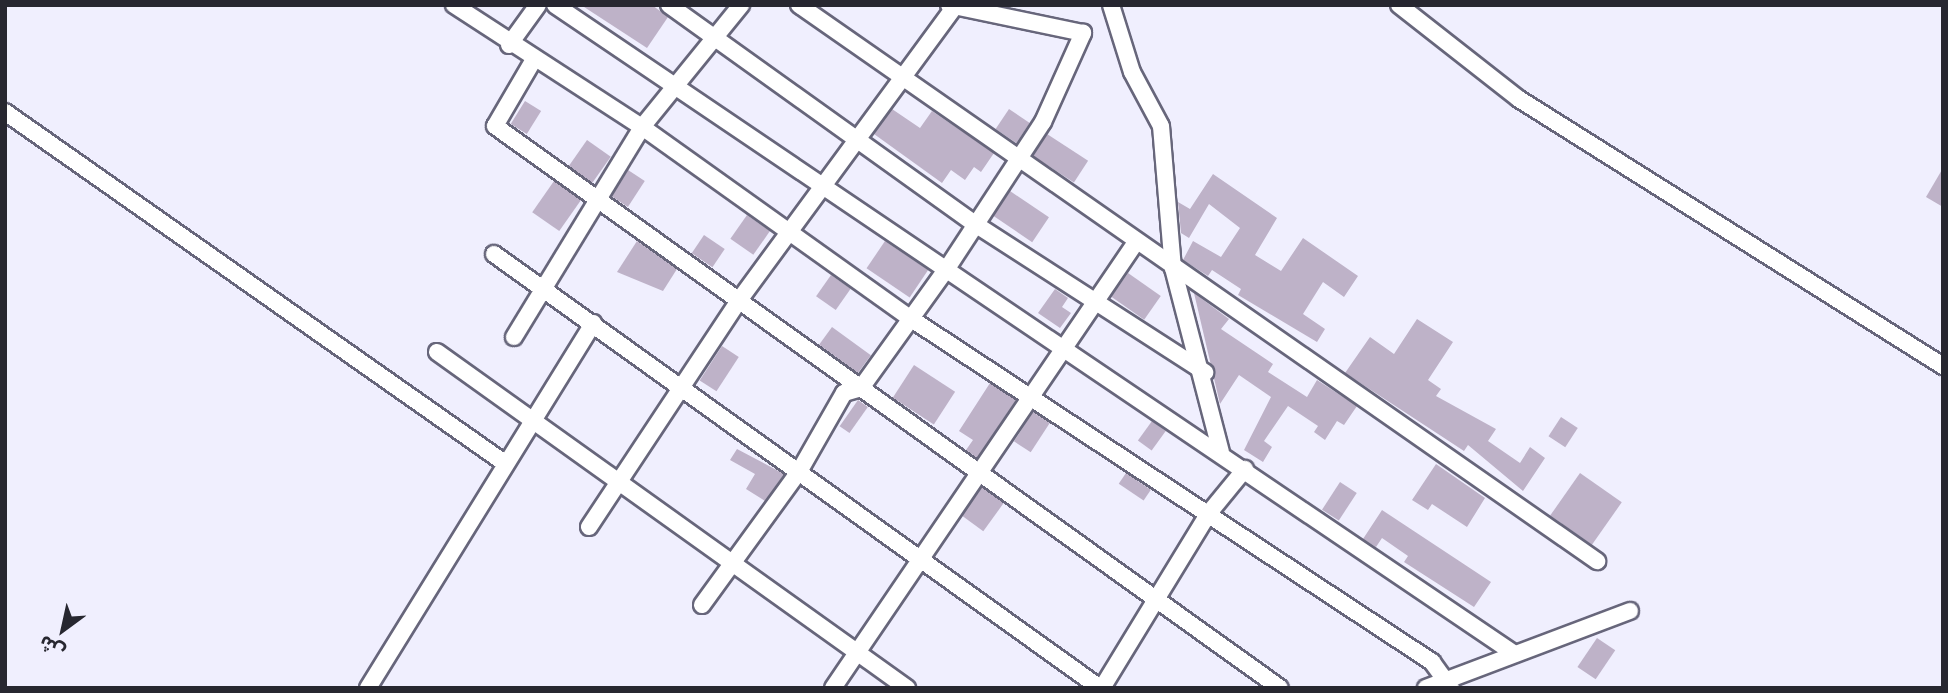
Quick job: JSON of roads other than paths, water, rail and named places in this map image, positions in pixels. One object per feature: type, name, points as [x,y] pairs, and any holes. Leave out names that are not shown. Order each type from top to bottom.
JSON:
[{"type":"street","points":[[454,5],[533,61],[642,127],[913,320],[1432,662],[1446,684]]},
{"type":"street","points":[[509,45],[538,5]]},
{"type":"street","points":[[555,5],[1065,346],[1513,653]]},
{"type":"street","points":[[670,5],[857,135],[975,223],[1096,305],[1205,372]]},
{"type":"street","points":[[514,337],[542,286],[642,127],[680,87],[741,5]]},
{"type":"street","points":[[799,5],[1597,561]]},
{"type":"street","points":[[1111,5],[1132,72],[1161,127],[1173,268],[1205,372],[1221,452]]},
{"type":"street","points":[[1399,5],[1519,99],[1943,366]]},
{"type":"street","points":[[589,527],[740,299],[953,6],[1083,33],[1044,122],[913,320],[861,388],[844,393],[800,470],[736,565],[702,606]]},
{"type":"street","points":[[533,61],[495,126],[740,299],[1154,603],[1280,688]]},
{"type":"street","points":[[5,112],[506,464]]},
{"type":"street","points":[[833,688],[925,557],[1136,242]]},
{"type":"street","points":[[494,254],[925,557],[1101,688],[1209,513],[1245,469]]},
{"type":"street","points":[[368,688],[593,323]]},
{"type":"street","points":[[437,352],[906,688]]},
{"type":"street","points":[[1426,688],[1446,684],[1513,653],[1630,611]]}]
